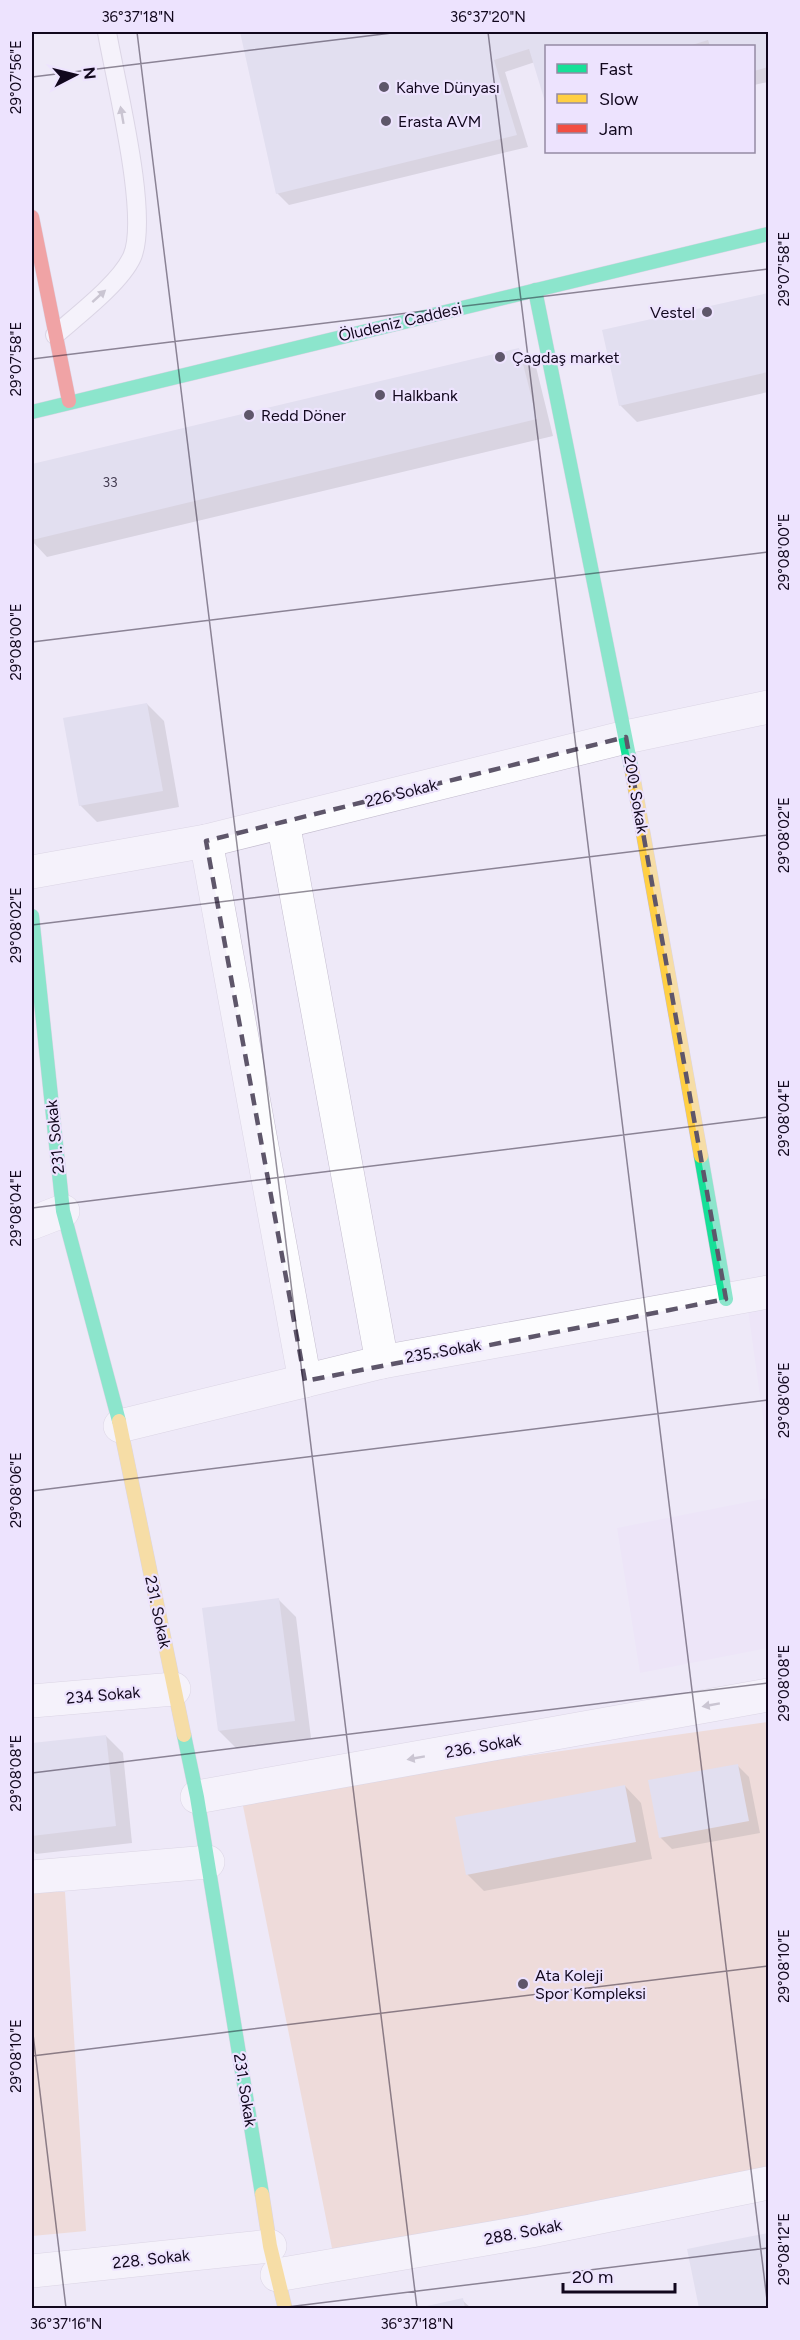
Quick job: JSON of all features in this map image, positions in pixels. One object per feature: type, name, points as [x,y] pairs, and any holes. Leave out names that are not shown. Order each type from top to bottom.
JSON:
[{"type":"street","points":[[32,217],[69,401]]},
{"type":"street","name":"Öludeniz Caddesi","points":[[32,412],[69,401],[768,234]]},
{"type":"street","name":"200. Sokak","points":[[535,290],[626,737],[726,1299]]},
{"type":"street","name":"226 Sokak","points":[[32,872],[206,841],[626,737],[768,707]]},
{"type":"street","points":[[283,822],[382,1362]]},
{"type":"street","points":[[206,841],[304,1381]]},
{"type":"street","name":"231. Sokak","points":[[32,916],[63,1211],[120,1426],[197,1797],[274,2260],[285,2308]]},
{"type":"street","points":[[32,1223],[63,1211]]},
{"type":"street","name":"235. Sokak","points":[[120,1426],[382,1362],[768,1292]]},
{"type":"street","name":"234 Sokak","points":[[32,1701],[174,1689]]},
{"type":"street","name":"236. Sokak","points":[[197,1797],[768,1695]]},
{"type":"street","points":[[32,1877],[208,1862]]},
{"type":"street","name":"288. Sokak","points":[[274,2260],[531,2231],[768,2183]]},
{"type":"street","name":"228. Sokak","points":[[32,2271],[274,2260]]},
{"type":"lane","points":[[56,335],[106,289],[132,257],[137,230],[138,201],[107,32]]},
{"type":"highlighted area","points":[[626,737],[726,1299],[305,1381],[206,841]]},
{"type":"shaded area","points":[[768,1307],[768,1454],[748,1310]]},
{"type":"shaded area","points":[[768,1498],[768,1648],[640,1673],[617,1528]]},
{"type":"shaded area","name":"Ata Koleji Spor Kompleksi","points":[[768,1722],[768,2171],[335,2263],[241,1796]]},
{"type":"shaded area","points":[[32,1892],[65,1892],[86,2231],[32,2236]]},
{"type":"building","name":"Erasta AVM","points":[[240,32],[768,32],[768,67],[755,71],[755,45],[710,45],[708,40],[692,45],[545,45],[545,102],[529,49],[494,60],[517,135],[276,194]]},
{"type":"building","points":[[768,293],[768,372],[619,406],[602,330]]},
{"type":"building","points":[[519,348],[537,419],[32,540],[32,464]]},
{"type":"building","points":[[147,703],[163,791],[79,806],[63,718]]},
{"type":"building","points":[[279,1598],[295,1721],[218,1731],[202,1608]]},
{"type":"building","points":[[106,1735],[116,1826],[32,1836],[32,1743]]},
{"type":"building","points":[[738,1764],[749,1821],[659,1838],[648,1780]]},
{"type":"building","points":[[625,1785],[636,1842],[466,1875],[455,1817]]},
{"type":"building","points":[[768,2233],[768,2308],[699,2308],[687,2249]]},
{"type":"building","points":[[463,2298],[465,2308],[418,2308]]},
{"type":"traffic: fast","points":[[32,412],[768,234]]},
{"type":"traffic: fast","points":[[535,290],[632,771]]},
{"type":"traffic: fast","points":[[32,916],[63,1211],[119,1421]]},
{"type":"traffic: fast","points":[[701,1156],[726,1299]]},
{"type":"traffic: fast","points":[[184,1735],[197,1797],[262,2194]]},
{"type":"traffic: slow","points":[[632,771],[701,1156]]},
{"type":"traffic: slow","points":[[119,1421],[184,1735]]},
{"type":"traffic: slow","points":[[262,2194],[270,2246],[285,2308]]},
{"type":"traffic: jam","points":[[32,217],[69,401]]},
{"type":"place","name":"Kahve Dünyası","points":[[384,87]]},
{"type":"place","name":"Erasta AVM","points":[[386,121]]},
{"type":"place","name":"Vestel","points":[[707,312]]},
{"type":"place","name":"Çagdaş market","points":[[500,357]]},
{"type":"place","name":"Halkbank","points":[[380,395]]},
{"type":"place","name":"Redd Döner","points":[[249,415]]},
{"type":"place","name":"Ata Koleji Spor Kompleksi","points":[[523,1984]]}]
